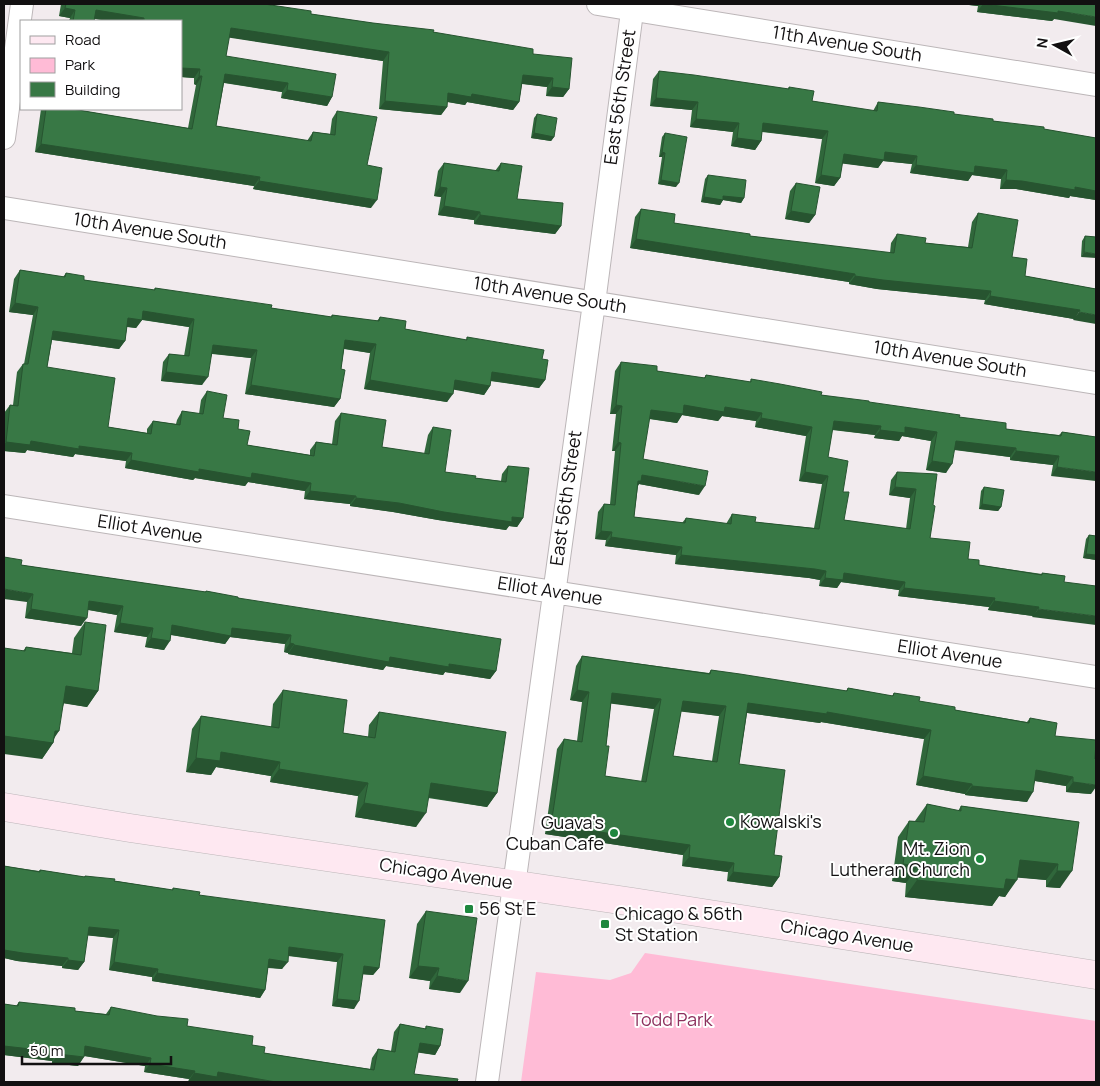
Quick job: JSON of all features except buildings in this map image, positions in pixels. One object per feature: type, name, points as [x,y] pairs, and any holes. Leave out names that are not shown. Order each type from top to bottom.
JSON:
[{"type":"street","points":[[4,138],[22,4]]},
{"type":"street","name":"11th Avenue South","points":[[598,4],[632,6],[1096,85]]},
{"type":"street","name":"East 56th Street","points":[[487,1082],[594,303],[632,6]]},
{"type":"street","name":"10th Avenue South","points":[[4,208],[1096,383]]},
{"type":"street","name":"Elliot Avenue","points":[[4,506],[1096,677]]},
{"type":"street","name":"Chicago Avenue","points":[[4,807],[130,828],[514,884],[1096,975]]},
{"type":"green space","name":"Todd Park","points":[[645,953],[1096,1021],[1096,1082],[521,1082],[536,972],[610,980],[631,973]]},
{"type":"place","name":"Kowalski's","points":[[730,822]]},
{"type":"place","name":"Guava's Cuban Cafe","points":[[614,833]]},
{"type":"place","name":"Mt. Zion Lutheran Church","points":[[980,859]]},
{"type":"place","name":"56 St E","points":[[469,909]]},
{"type":"place","name":"Chicago & 56th St Station","points":[[605,924]]}]
